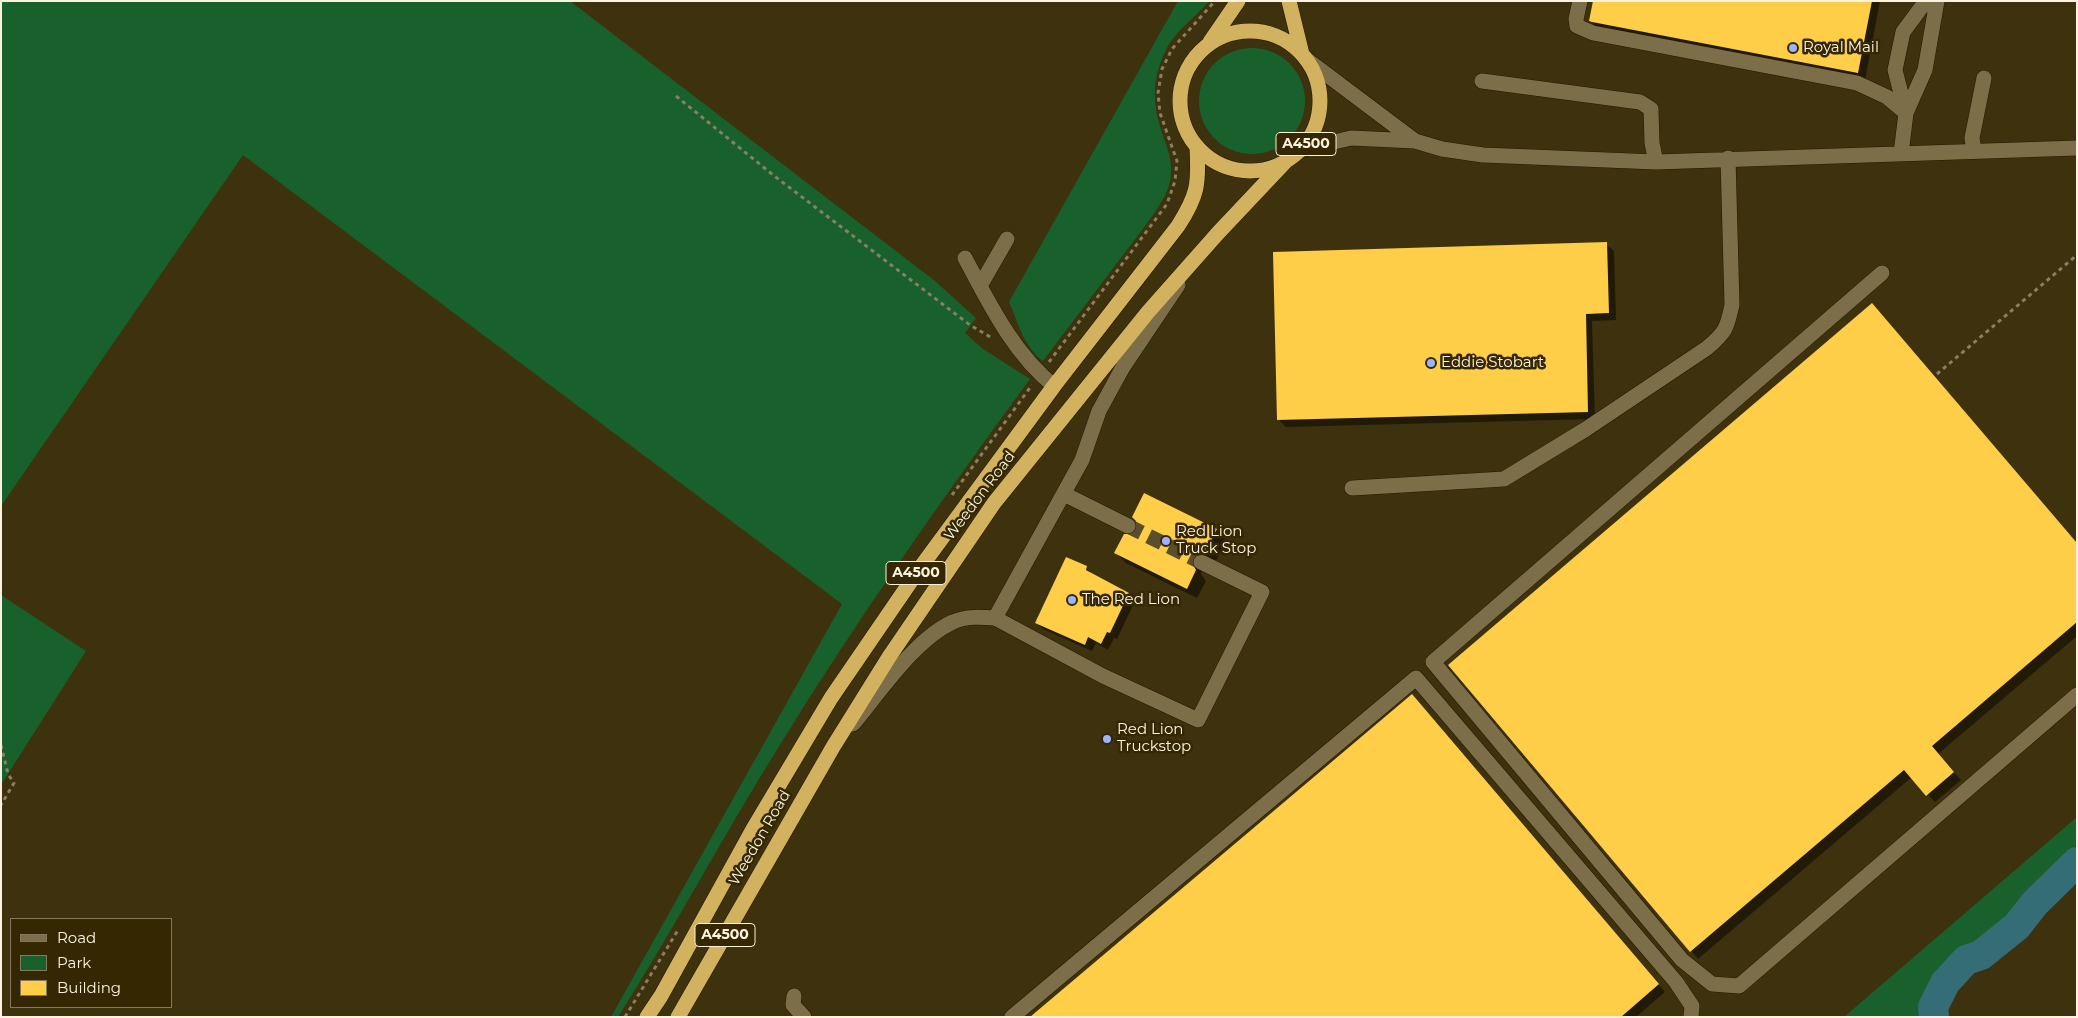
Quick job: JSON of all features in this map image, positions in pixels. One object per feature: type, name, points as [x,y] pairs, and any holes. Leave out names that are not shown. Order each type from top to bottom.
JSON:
[{"type":"highway","name":"A4500","points":[[1238,1],[1206,47],[1190,66],[1181,91],[1182,117],[1188,133],[1197,147],[1216,163],[1240,171],[1265,170],[1285,162],[1300,150],[1314,129],[1320,105],[1316,79],[1304,56],[1289,1]]},
{"type":"highway","name":"A4500","points":[[1206,47],[1229,35],[1254,32],[1278,37],[1304,56]]},
{"type":"highway","name":"Weedon Road","points":[[647,1017],[661,996],[753,830],[831,698],[920,568],[1054,386],[1178,226],[1191,205],[1196,191],[1198,176],[1197,147]]},
{"type":"highway","name":"Weedon Road","points":[[678,1017],[833,747],[895,649],[994,504],[1085,387],[1148,312],[1285,162]]},
{"type":"street","points":[[1580,1],[1576,19],[1577,26],[1593,33],[1857,83],[1887,97],[1906,113]]},
{"type":"street","points":[[1906,113],[1895,70],[1903,32],[1926,1]]},
{"type":"street","points":[[1901,154],[1906,113],[1926,70],[1938,1]]},
{"type":"street","points":[[1304,56],[1415,141]]},
{"type":"street","points":[[1974,151],[1972,138],[1984,78]]},
{"type":"street","points":[[1482,81],[1640,102],[1651,109],[1652,143],[1656,162]]},
{"type":"street","points":[[1300,150],[1351,138],[1415,141],[1442,150],[1483,154],[1656,162],[1728,158],[2077,148]]},
{"type":"street","points":[[1352,488],[1504,478],[1586,429],[1719,338],[1728,326],[1732,305],[1728,158]]},
{"type":"street","points":[[980,286],[1007,239]]},
{"type":"street","points":[[995,618],[1082,460],[1099,411],[1123,367],[1200,253]]},
{"type":"street","points":[[965,258],[997,318],[1040,375],[1054,386]]},
{"type":"street","points":[[1882,273],[1433,662],[1682,960],[1712,984],[1739,986],[2077,695]]},
{"type":"street","points":[[1064,494],[1128,526]]},
{"type":"street","points":[[833,747],[910,655],[934,632],[954,621],[976,617],[995,618],[1103,676],[1198,720],[1262,592],[1201,562]]},
{"type":"street","points":[[1012,1017],[1416,678],[1676,982],[1692,1006],[1691,1017]]},
{"type":"street","points":[[794,996],[793,1005],[804,1017]]},
{"type":"path","points":[[952,495],[1167,204],[1175,181],[1176,161],[1160,113],[1158,93],[1162,69],[1172,49],[1215,1]]},
{"type":"path","points":[[676,96],[773,175],[970,326],[994,340]]},
{"type":"path","points":[[1938,374],[2077,255]]},
{"type":"path","points":[[1,745],[8,774],[14,783],[1,805]]},
{"type":"path","points":[[625,1017],[679,928]]},
{"type":"green space","points":[[1,1],[570,1],[935,281],[976,318],[965,333],[983,349],[1030,379],[964,469],[838,654],[758,781],[618,1017],[611,1017],[842,604],[243,155],[1,506]]},
{"type":"green space","points":[[1178,1],[1209,1],[1180,30],[1170,43],[1157,73],[1155,95],[1157,116],[1171,164],[1171,179],[1167,191],[1151,218],[1043,361],[1026,342],[1009,302]]},
{"type":"green space","points":[[1252,48],[1272,52],[1289,64],[1301,81],[1305,101],[1301,121],[1289,138],[1272,150],[1252,154],[1232,150],[1215,138],[1203,121],[1199,101],[1203,81],[1215,64],[1232,52]]},
{"type":"green space","points":[[1,595],[86,651],[1,785]]},
{"type":"green space","points":[[2077,817],[2077,844],[2072,851],[2042,876],[2014,910],[1988,934],[1958,955],[1932,981],[1918,1017],[1844,1017]]},
{"type":"building","name":"Royal Mail","points":[[1593,1],[1872,1],[1858,73],[1592,22],[1589,21]]},
{"type":"building","name":"Eddie Stobart","points":[[1607,242],[1609,313],[1586,314],[1588,412],[1277,420],[1273,252]]},
{"type":"building","points":[[1872,303],[2077,543],[2077,622],[1932,746],[1954,772],[1926,796],[1904,770],[1690,952],[1448,665]]},
{"type":"building","name":"Red Lion Truck Stop","points":[[1144,493],[1217,529],[1205,553],[1196,554],[1192,558],[1192,563],[1196,570],[1187,589],[1114,553],[1124,534],[1133,534],[1137,530],[1136,521],[1132,517]]},
{"type":"building","name":"The Red Lion","points":[[1066,557],[1087,566],[1086,570],[1129,593],[1110,633],[1107,632],[1101,644],[1088,637],[1085,645],[1035,623]]},
{"type":"building","points":[[1412,694],[1659,984],[1621,1017],[1030,1017]]},
{"type":"waterway","points":[[1934,1017],[1933,1007],[1945,983],[1966,960],[1981,955],[2017,926],[2035,903],[2077,862]]},
{"type":"tunnel","points":[[1128,526],[1201,562]]},
{"type":"place","name":"Royal Mail","points":[[1793,48]]},
{"type":"place","name":"Eddie Stobart","points":[[1431,363]]},
{"type":"place","name":"Red Lion Truck Stop","points":[[1166,541]]},
{"type":"place","name":"The Red Lion","points":[[1072,600]]},
{"type":"place","name":"Red Lion Truckstop","points":[[1107,739]]}]
